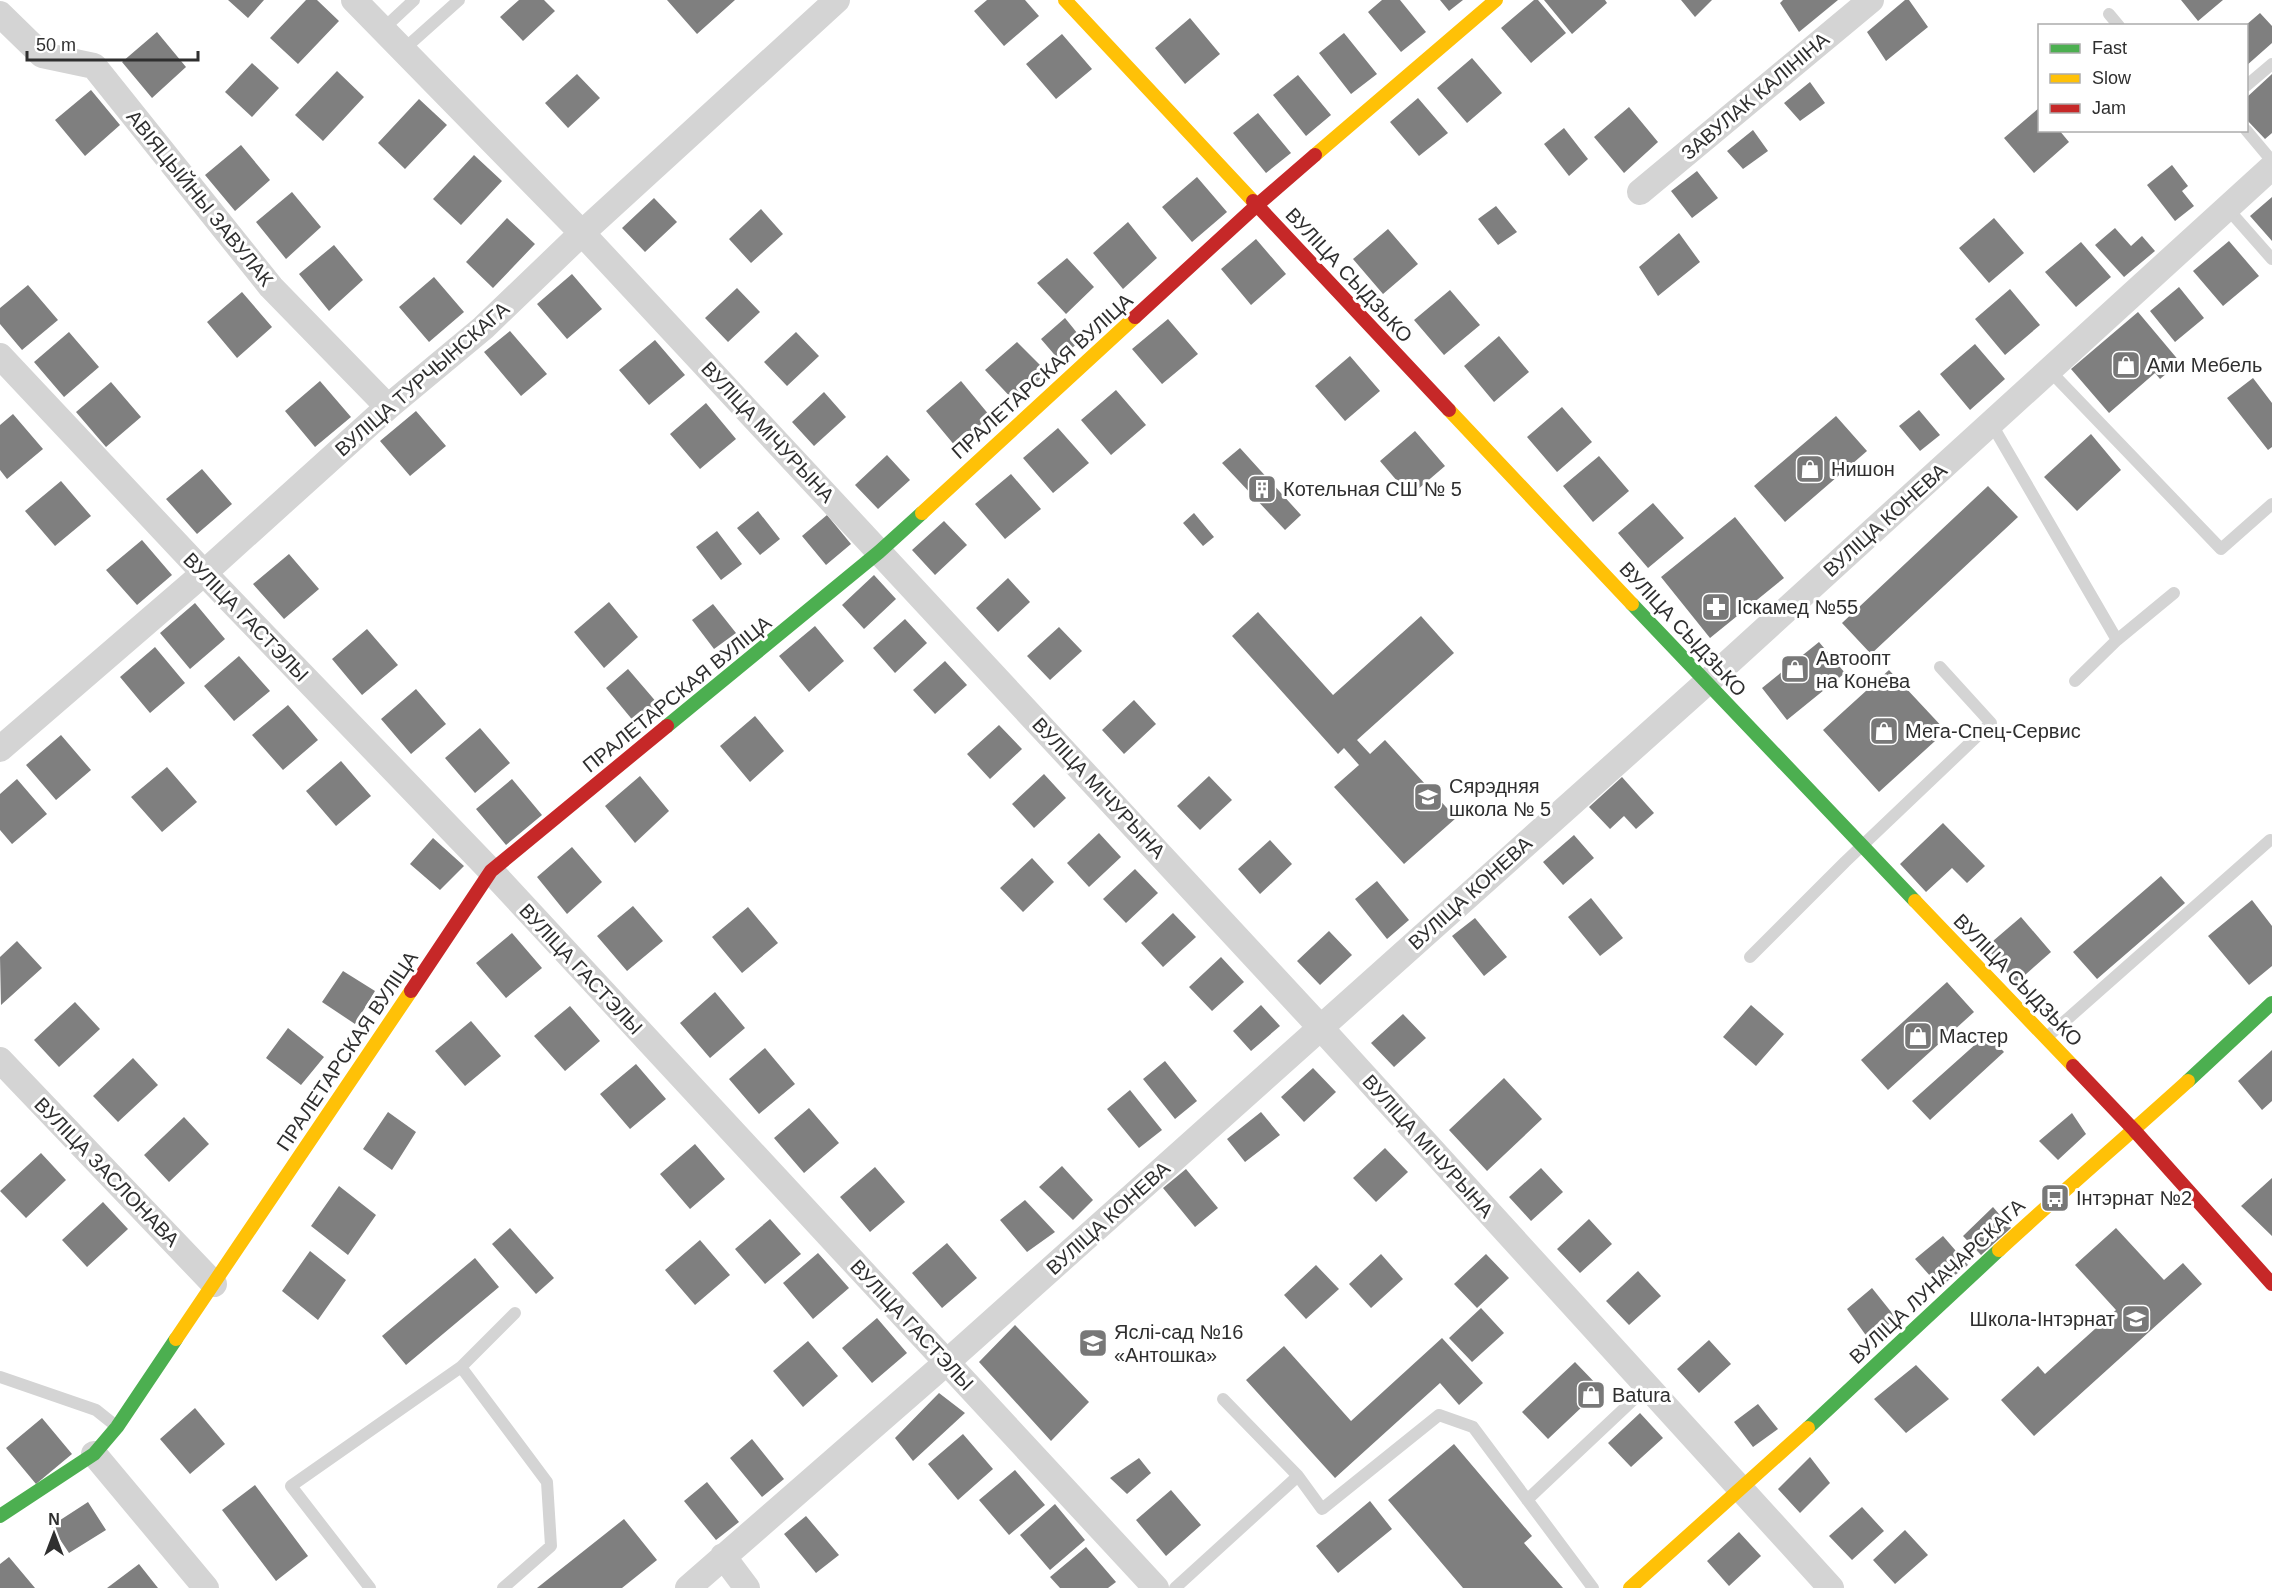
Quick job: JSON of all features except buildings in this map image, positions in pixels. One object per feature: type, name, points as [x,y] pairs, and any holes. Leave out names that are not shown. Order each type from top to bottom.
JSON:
[{"type":"street","name":"ВУЛІЦА МІЧУРЫНА","points":[[354,0],[582,233],[879,552],[1320,1027],[1831,1588]]},
{"type":"street","name":"ВУЛІЦА ТУРЧЫНСКАГА","points":[[0,749],[204,573],[388,407],[483,328],[582,233],[837,0]]},
{"type":"street","name":"ВУЛІЦА СЫДЗЬКО","points":[[1065,0],[1706,683],[2134,1130],[2272,1284]]},
{"type":"street","name":"ПРАЛЕТАРСКАЯ ВУЛІЦА","points":[[0,1516],[94,1454],[117,1427],[491,871],[879,552],[1256,206],[1496,0]]},
{"type":"street","name":"ЗАВУЛАК КАЛІНІНА","points":[[1640,192],[1871,0]]},
{"type":"street","name":"АВІЯЦЫЙНЫ ЗАВУЛАК","points":[[0,14],[42,55],[94,66],[271,287],[388,407]]},
{"type":"street","name":"ВУЛІЦА КОНЕВА","points":[[688,1588],[947,1362],[1706,683],[2272,167]]},
{"type":"street","name":"ВУЛІЦА ГАСТЭЛЫ","points":[[0,356],[204,573],[491,871],[1156,1588]]},
{"type":"street","name":"ВУЛІЦА ЛУНАЧАРСКАГА","points":[[1630,1588],[1741,1490],[2080,1175],[2134,1130],[2272,1003]]},
{"type":"street","name":"ВУЛІЦА ЗАСЛОНАВА","points":[[0,1060],[214,1284]]},
{"type":"street","points":[[94,1454],[206,1588]]},
{"type":"street","points":[[723,1556],[747,1588]]},
{"type":"lane","points":[[383,29],[414,0]]},
{"type":"lane","points":[[403,50],[459,0]]},
{"type":"lane","points":[[2109,14],[2117,24]]},
{"type":"lane","points":[[2248,85],[2272,64]]},
{"type":"lane","points":[[2248,132],[2272,161]]},
{"type":"lane","points":[[2227,208],[2272,259]]},
{"type":"lane","points":[[2049,370],[2221,549],[2272,504]]},
{"type":"lane","points":[[1991,423],[2117,640]]},
{"type":"lane","points":[[2075,681],[2117,640],[2174,593]]},
{"type":"lane","points":[[1750,957],[1991,723],[1940,667]]},
{"type":"lane","points":[[2046,1038],[2270,840]]},
{"type":"lane","points":[[370,1588],[291,1486],[461,1366],[515,1313]]},
{"type":"lane","points":[[461,1366],[548,1482],[551,1546],[503,1588]]},
{"type":"lane","points":[[0,1377],[96,1410],[117,1427]]},
{"type":"lane","points":[[1527,1500],[1647,1387]]},
{"type":"lane","points":[[1223,1399],[1298,1476],[1322,1509],[1439,1415],[1473,1427],[1593,1588]]},
{"type":"lane","points":[[1175,1588],[1298,1476]]},
{"type":"traffic: fast","points":[[667,726],[879,552],[922,513]]},
{"type":"traffic: fast","points":[[1632,604],[1915,901]]},
{"type":"traffic: fast","points":[[2188,1081],[2272,1003]]},
{"type":"traffic: fast","points":[[1808,1428],[1999,1250]]},
{"type":"traffic: fast","points":[[0,1516],[94,1454],[117,1427],[176,1339]]},
{"type":"traffic: slow","points":[[1065,0],[1253,201]]},
{"type":"traffic: slow","points":[[1315,155],[1496,0]]},
{"type":"traffic: slow","points":[[922,513],[1135,317]]},
{"type":"traffic: slow","points":[[1449,410],[1632,604]]},
{"type":"traffic: slow","points":[[1915,901],[2073,1066]]},
{"type":"traffic: slow","points":[[176,1339],[411,991]]},
{"type":"traffic: slow","points":[[1999,1250],[2188,1081]]},
{"type":"traffic: slow","points":[[1630,1588],[1808,1428]]},
{"type":"traffic: jam","points":[[1135,317],[1315,155]]},
{"type":"traffic: jam","points":[[1253,201],[1449,410]]},
{"type":"traffic: jam","points":[[411,991],[491,871],[667,726]]},
{"type":"traffic: jam","points":[[2073,1066],[2134,1130],[2272,1284]]},
{"type":"place","name":"Ами Мебель","points":[[2126,365]]},
{"type":"place","name":"Нишон","points":[[1810,469]]},
{"type":"place","name":"Котельная СШ № 5","points":[[1262,489]]},
{"type":"place","name":"Іскамед №55","points":[[1716,607]]},
{"type":"place","name":"Автоопт на Конева","points":[[1795,669]]},
{"type":"place","name":"Мега-Спец-Сервис","points":[[1884,731]]},
{"type":"place","name":"Сярэдняя школа № 5","points":[[1428,797]]},
{"type":"place","name":"Мастер","points":[[1918,1036]]},
{"type":"place","name":"Інтэрнат №2","points":[[2055,1198]]},
{"type":"place","name":"Школа-Інтэрнат","points":[[2136,1319]]},
{"type":"place","name":"Яслі-сад №16 «Антошка»","points":[[1093,1343]]},
{"type":"place","name":"Batura","points":[[1591,1395]]}]
